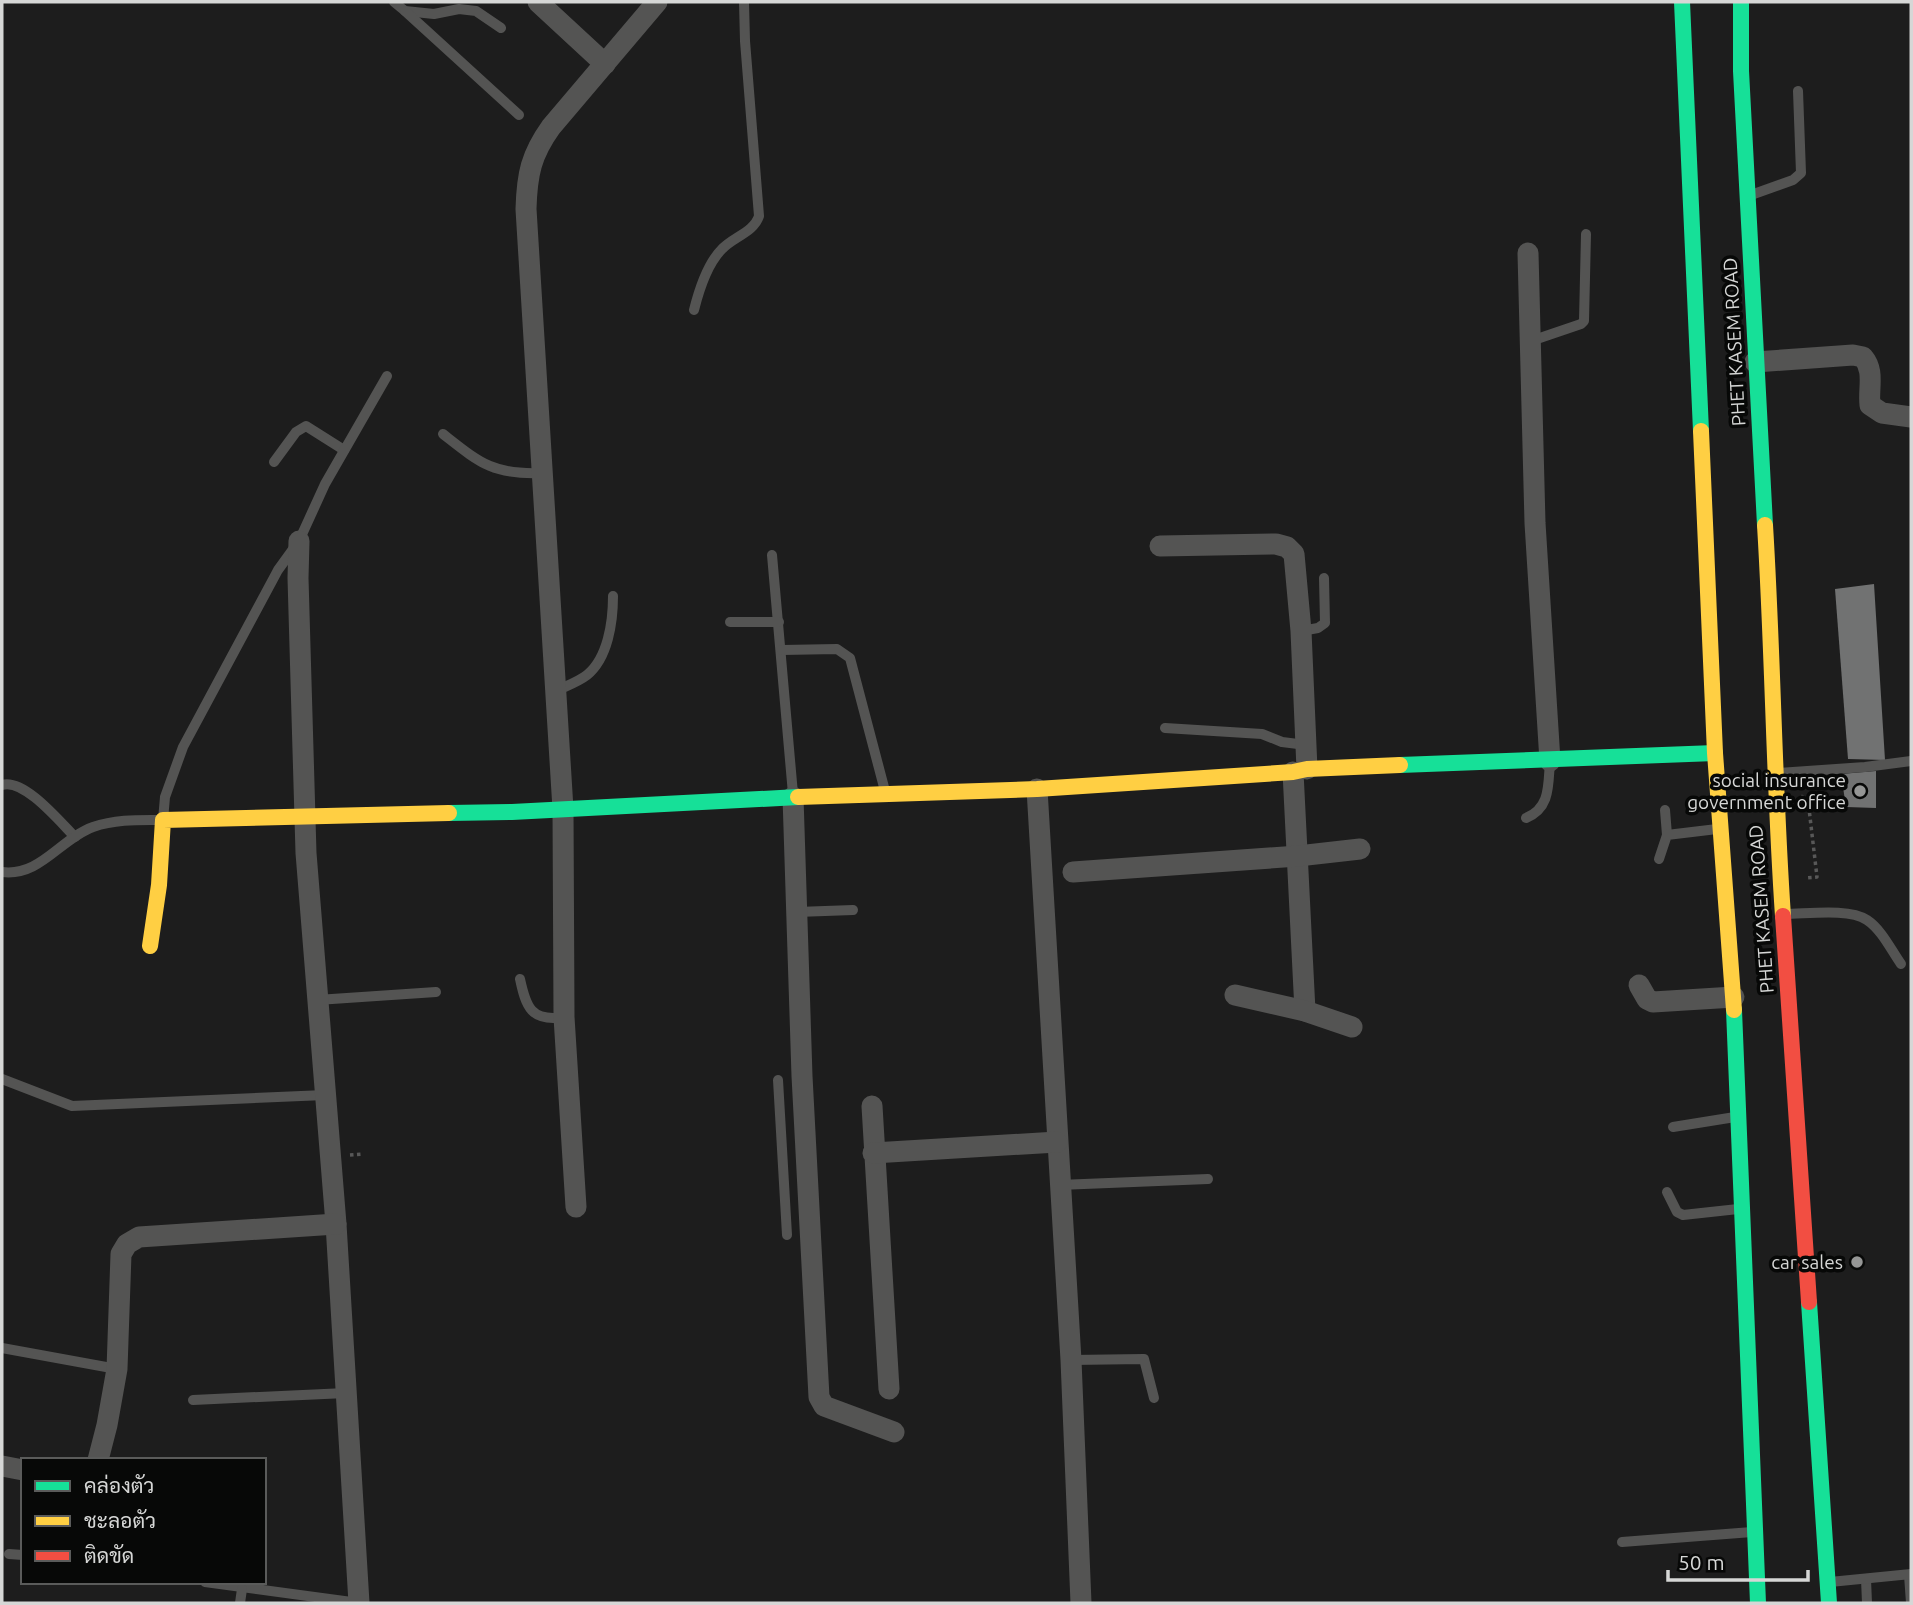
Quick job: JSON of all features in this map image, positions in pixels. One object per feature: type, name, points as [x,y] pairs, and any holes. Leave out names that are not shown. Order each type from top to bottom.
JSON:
[{"type":"main road","name":"PHET KASEM ROAD","points":[[1682,2],[1715,753],[1734,997],[1758,1603]]},
{"type":"main road","name":"PHET KASEM ROAD","points":[[1741,2],[1741,71],[1770,610],[1775,777],[1829,1603]]},
{"type":"main road","points":[[150,946],[159,885],[163,820],[563,809],[793,797],[1037,789],[1300,771],[1715,753]]},
{"type":"street","points":[[538,2],[605,64]]},
{"type":"street","points":[[576,1207],[564,1017],[563,809],[526,209],[527,179],[536,148],[657,2]]},
{"type":"street","points":[[1528,253],[1535,523],[1550,761]]},
{"type":"street","points":[[1755,362],[1853,355],[1863,357],[1869,364],[1871,373],[1870,405],[1882,412],[1911,417]]},
{"type":"street","points":[[299,541],[305,815],[317,1000],[337,1224],[359,1603]]},
{"type":"street","points":[[1160,546],[1276,544],[1287,547],[1294,554],[1301,631],[1306,745],[1300,771],[1297,856],[1305,1011]]},
{"type":"street","points":[[1037,789],[1071,1360],[1081,1603]]},
{"type":"street","points":[[793,797],[804,1130],[820,1397],[824,1406],[894,1432]]},
{"type":"street","points":[[1073,872],[1360,849]]},
{"type":"street","points":[[1639,985],[1647,999],[1653,1002],[1734,997]]},
{"type":"street","points":[[1235,995],[1305,1011],[1352,1027]]},
{"type":"street","points":[[872,1106],[889,1389]]},
{"type":"street","points":[[873,1153],[1056,1142]]},
{"type":"street","points":[[99,1458],[117,1369],[121,1254],[127,1244],[139,1237],[337,1224]]},
{"type":"street","points":[[2,1466],[21,1470]]},
{"type":"lane","points":[[394,2],[519,115]]},
{"type":"lane","points":[[694,310],[708,270],[719,251],[734,237],[753,228],[759,216],[744,2]]},
{"type":"lane","points":[[405,11],[434,14],[459,9],[476,11],[501,27]]},
{"type":"lane","points":[[1749,195],[1793,180],[1801,173],[1798,91]]},
{"type":"lane","points":[[1531,341],[1584,321],[1586,234]]},
{"type":"lane","points":[[2,872],[12,873],[38,865],[90,828],[116,821],[163,820],[165,797],[183,747],[278,570],[299,541],[325,484],[387,376]]},
{"type":"lane","points":[[274,462],[296,432],[306,426],[344,450]]},
{"type":"lane","points":[[443,434],[478,461],[498,470],[518,474],[542,473]]},
{"type":"lane","points":[[772,555],[793,797]]},
{"type":"lane","points":[[1301,631],[1318,628],[1326,621],[1324,579]]},
{"type":"lane","points":[[556,691],[588,674],[603,655],[613,611],[613,596]]},
{"type":"lane","points":[[730,622],[779,622]]},
{"type":"lane","points":[[782,650],[837,649],[850,658],[886,794]]},
{"type":"lane","points":[[1165,728],[1262,734],[1282,742],[1306,745]]},
{"type":"lane","points":[[1526,818],[1541,810],[1548,793],[1550,761]]},
{"type":"lane","points":[[1775,777],[1911,761]]},
{"type":"lane","points":[[2,785],[8,783],[26,790],[75,837]]},
{"type":"lane","points":[[1659,859],[1667,835],[1665,810]]},
{"type":"lane","points":[[1667,835],[1720,829]]},
{"type":"lane","points":[[797,912],[853,911]]},
{"type":"lane","points":[[1783,914],[1846,913],[1867,919],[1883,936],[1901,964]]},
{"type":"lane","points":[[520,979],[526,1004],[536,1014],[549,1019],[564,1017]]},
{"type":"lane","points":[[317,1000],[436,992]]},
{"type":"lane","points":[[2,1079],[72,1106],[325,1095]]},
{"type":"lane","points":[[778,1080],[787,1235]]},
{"type":"lane","points":[[1673,1127],[1738,1117]]},
{"type":"lane","points":[[781,1132],[804,1130]]},
{"type":"lane","points":[[1059,1185],[1208,1179]]},
{"type":"lane","points":[[1667,1192],[1677,1212],[1683,1215],[1741,1209]]},
{"type":"lane","points":[[2,1348],[117,1369]]},
{"type":"lane","points":[[1071,1360],[1144,1359],[1154,1398]]},
{"type":"lane","points":[[193,1400],[346,1393]]},
{"type":"lane","points":[[1622,1542],[1755,1532]]},
{"type":"lane","points":[[9,1554],[21,1555]]},
{"type":"lane","points":[[1828,1582],[1910,1574],[1911,1603]]},
{"type":"lane","points":[[1866,1579],[1867,1603]]},
{"type":"lane","points":[[216,1584],[359,1603]]},
{"type":"lane","points":[[240,1603],[242,1589]]},
{"type":"path","points":[[1775,777],[1808,800],[1817,877]]},
{"type":"building","points":[[1874,584],[1885,760],[1848,759],[1835,589]]},
{"type":"building","name":"social insurance government office","points":[[1876,771],[1876,808],[1846,807],[1841,774]]},
{"type":"traffic: fast","points":[[1682,2],[1701,431]]},
{"type":"traffic: fast","points":[[1741,2],[1741,71],[1765,525]]},
{"type":"traffic: fast","points":[[1400,765],[1715,753]]},
{"type":"traffic: fast","points":[[449,813],[798,797]]},
{"type":"traffic: fast","points":[[1734,1010],[1758,1603]]},
{"type":"traffic: fast","points":[[1809,1302],[1829,1603]]},
{"type":"traffic: slow","points":[[1701,431],[1715,753],[1734,1010]]},
{"type":"traffic: slow","points":[[1765,525],[1783,916]]},
{"type":"traffic: slow","points":[[798,797],[1037,789],[1307,769],[1400,765]]},
{"type":"traffic: slow","points":[[150,946],[159,885],[163,820],[449,813]]},
{"type":"traffic: jam","points":[[1783,916],[1809,1302]]},
{"type":"place","name":"social insurance government office","points":[[1860,791]]},
{"type":"place","name":"car sales","points":[[1857,1262]]}]
